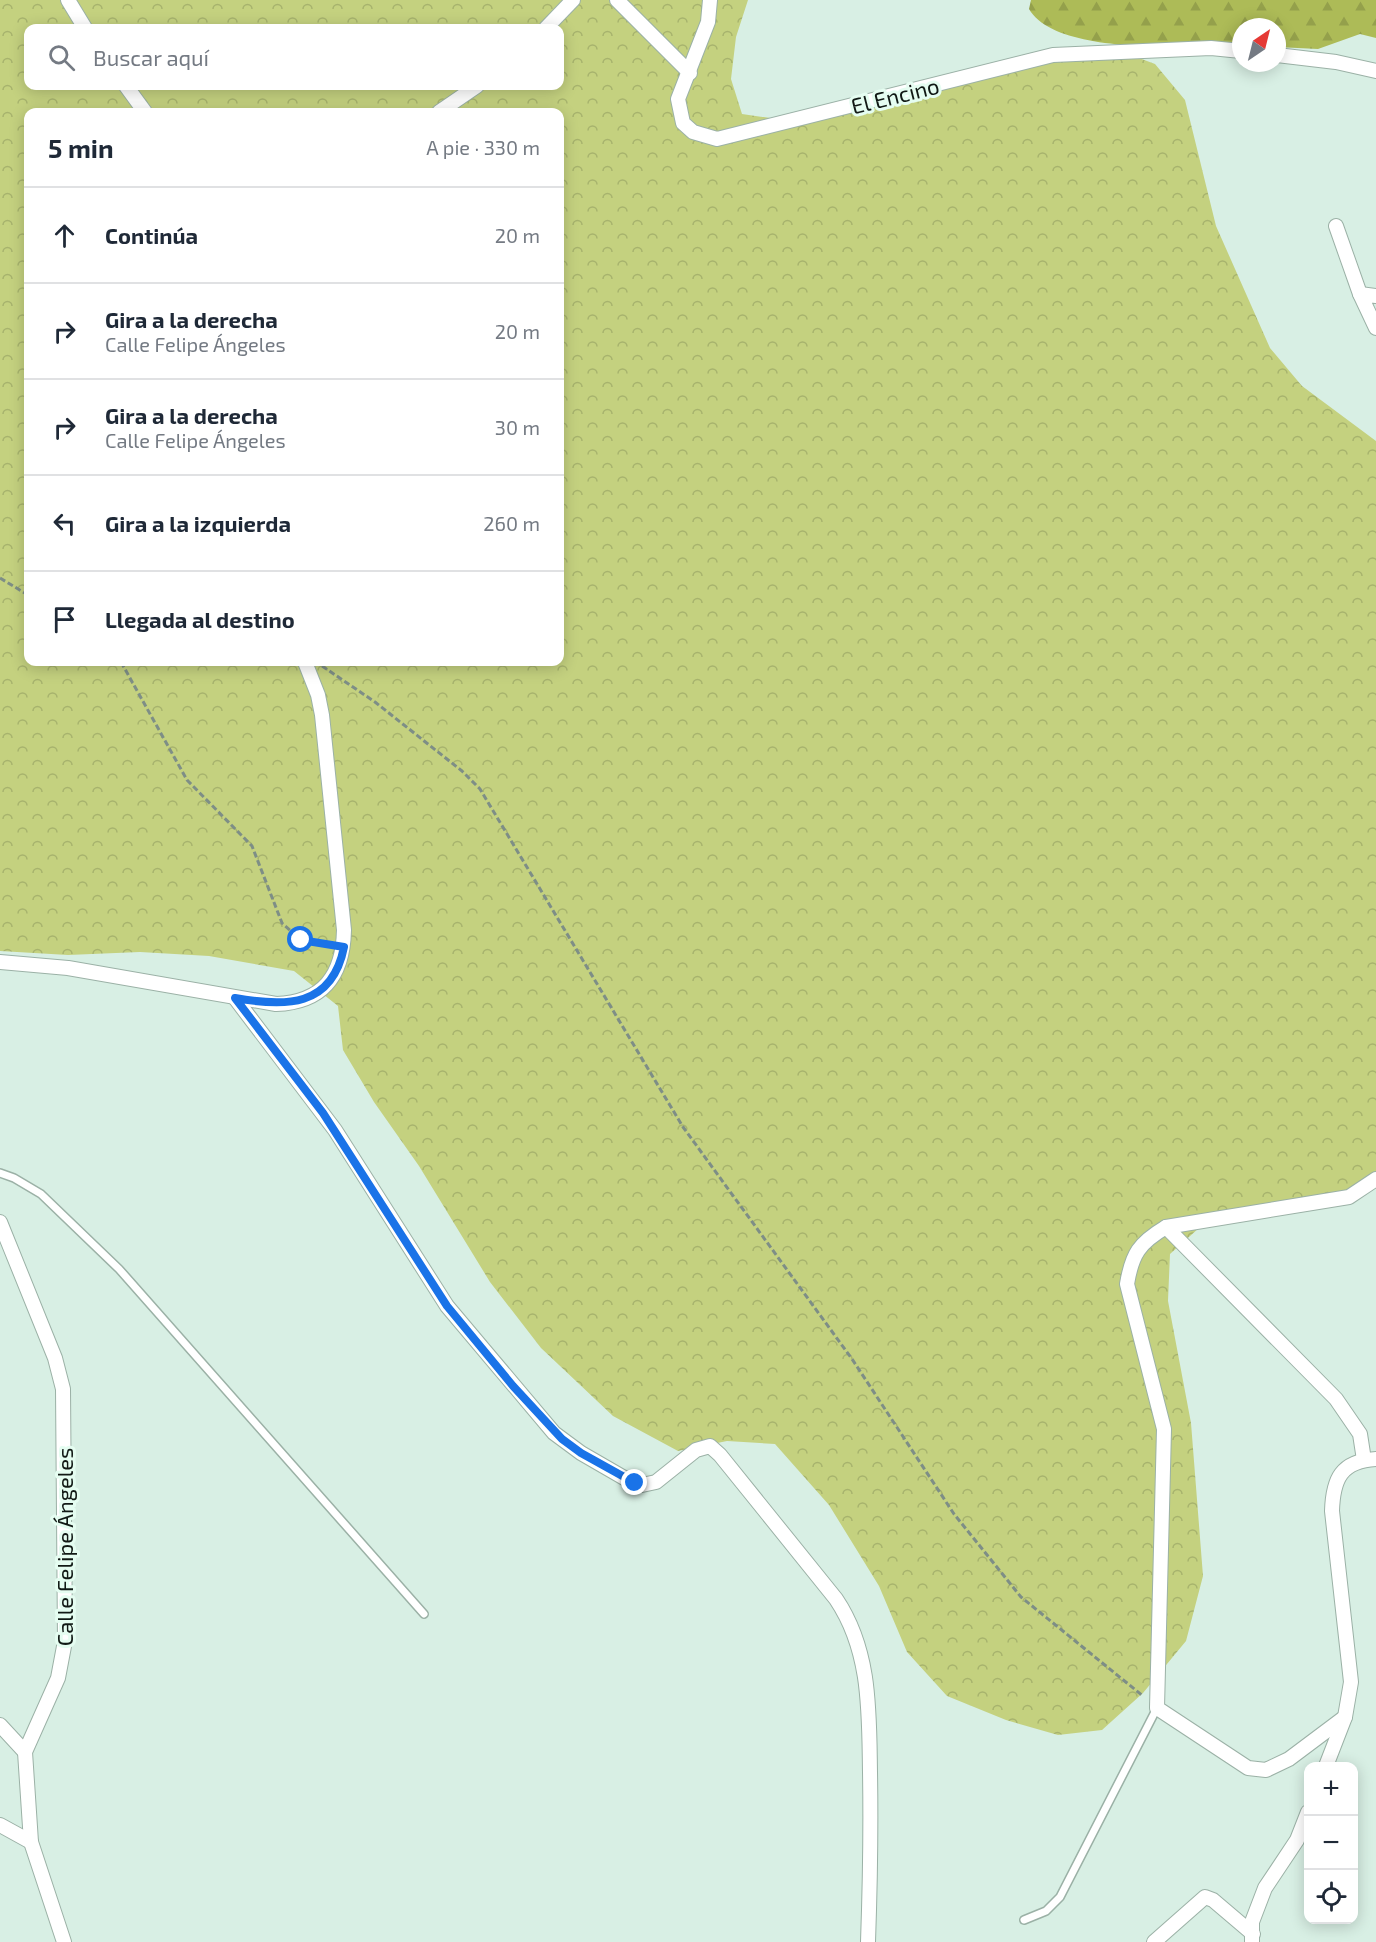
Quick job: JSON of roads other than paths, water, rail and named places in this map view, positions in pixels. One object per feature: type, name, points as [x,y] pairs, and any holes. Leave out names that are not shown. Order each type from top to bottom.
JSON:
[{"type":"street","points":[[68,0],[83,24]]},
{"type":"street","points":[[550,24],[573,0]]},
{"type":"street","points":[[617,0],[690,73]]},
{"type":"street","name":"El Encino","points":[[710,0],[708,22],[678,99],[683,123],[693,132],[717,139],[1053,55],[1211,48],[1232,50]]},
{"type":"street","points":[[1286,56],[1336,62],[1376,71]]},
{"type":"street","points":[[129,90],[142,108]]},
{"type":"street","points":[[444,108],[471,90]]},
{"type":"street","points":[[1336,226],[1360,294],[1376,328]]},
{"type":"street","points":[[1360,294],[1376,296]]},
{"type":"street","points":[[0,962],[68,968],[276,1004],[291,1003],[314,996],[335,974],[344,947],[344,930],[322,715],[318,695],[307,666]]},
{"type":"street","points":[[235,998],[323,1113],[447,1306],[554,1433],[581,1453],[626,1479],[642,1485],[656,1482],[696,1450],[710,1446],[720,1455],[836,1599],[847,1617],[863,1661],[868,1688],[871,1833],[868,1942]]},
{"type":"street","points":[[1345,1717],[1289,1759],[1266,1770],[1248,1768],[1157,1708],[1164,1429],[1127,1284],[1131,1260],[1146,1239],[1166,1227],[1349,1197],[1376,1179]]},
{"type":"street","name":"Calle Felipe Ángeles","points":[[0,1222],[55,1358],[61,1376],[65,1405],[65,1641],[58,1678],[25,1752],[31,1842],[64,1942]]},
{"type":"street","points":[[1166,1227],[1336,1399],[1360,1434],[1370,1459],[1343,1470],[1333,1487],[1332,1511],[1351,1682],[1345,1717],[1328,1762]]},
{"type":"street","points":[[0,1725],[25,1752]]},
{"type":"street","points":[[1252,1938],[1252,1922],[1265,1888],[1297,1840],[1306,1816]]},
{"type":"street","points":[[0,1825],[31,1842]]},
{"type":"street","points":[[1154,1942],[1205,1897],[1213,1900],[1252,1938]]},
{"type":"lane","points":[[0,1173],[14,1178],[41,1194],[119,1269],[424,1614]]},
{"type":"lane","points":[[1024,1920],[1046,1911],[1060,1897],[1157,1708]]}]
